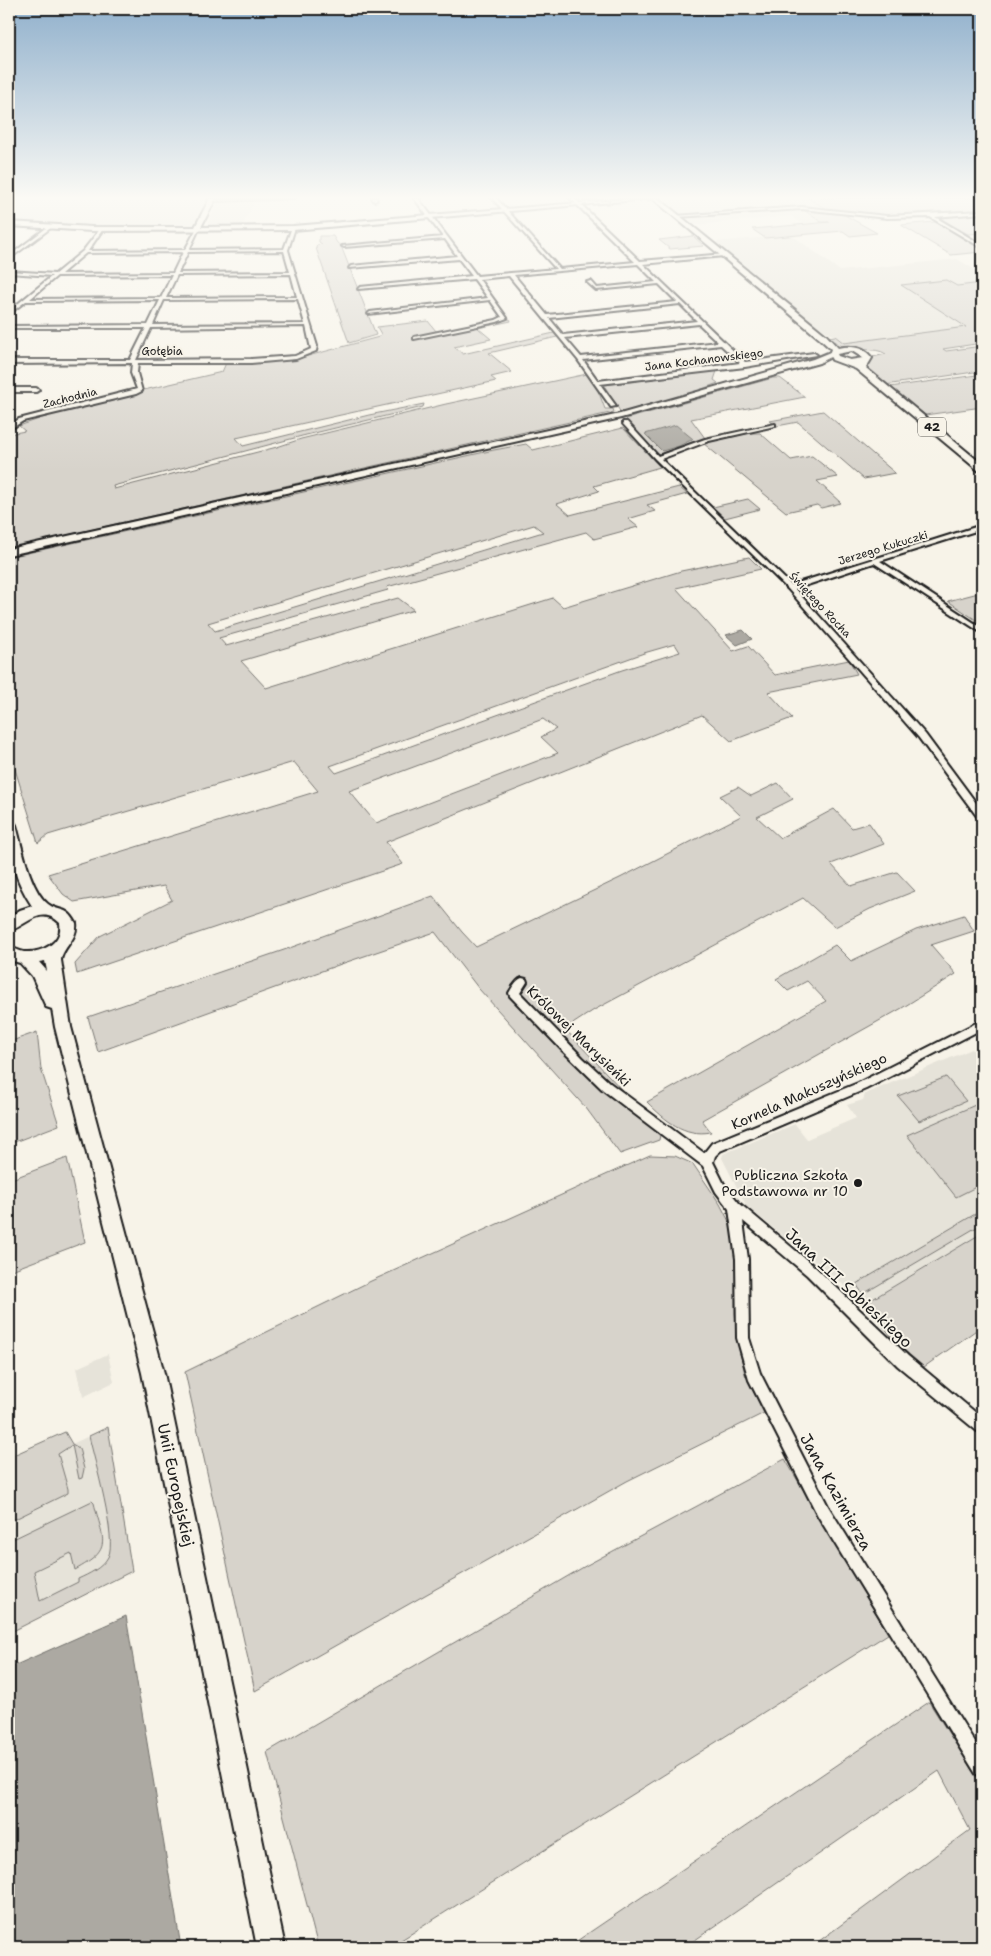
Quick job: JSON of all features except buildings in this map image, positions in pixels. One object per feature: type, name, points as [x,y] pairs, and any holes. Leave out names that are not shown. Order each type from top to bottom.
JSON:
[{"type":"main road","name":"42","points":[[765,289],[834,347],[834,353],[838,360],[846,362]]},
{"type":"main road","name":"42","points":[[823,337],[841,347],[866,354],[868,358],[864,361],[863,365],[881,385],[982,469]]},
{"type":"main road","points":[[834,353],[842,349],[852,350]]},
{"type":"main road","points":[[846,362],[864,361]]},
{"type":"main road","points":[[846,362],[859,368],[881,385]]},
{"type":"main road","points":[[9,824],[20,866],[36,899],[44,910]]},
{"type":"main road","points":[[14,921],[22,903],[20,866]]},
{"type":"main road","points":[[9,953],[25,958],[42,956],[55,949],[66,937],[69,929],[68,922],[58,913],[44,910],[32,912],[14,921]]},
{"type":"main road","name":"Unii Europejskiej","points":[[55,949],[53,960],[63,1027],[153,1373],[271,1947]]},
{"type":"main road","name":"Unii Europejskiej","points":[[25,958],[39,972],[63,1027]]},
{"type":"street","points":[[9,313],[38,289]]},
{"type":"street","points":[[134,361],[168,289]]},
{"type":"street","points":[[9,328],[308,325],[297,289]]},
{"type":"street","points":[[416,338],[503,319],[505,317],[484,289]]},
{"type":"street","points":[[523,289],[580,359],[612,406]]},
{"type":"street","points":[[596,289],[601,296]]},
{"type":"street","points":[[667,289],[745,365]]},
{"type":"street","points":[[25,300],[300,298]]},
{"type":"street","points":[[370,313],[490,299]]},
{"type":"street","points":[[545,317],[680,303]]},
{"type":"street","points":[[561,337],[700,322]]},
{"type":"street","name":"Gołębia","points":[[9,362],[252,361],[296,357],[314,350],[308,325]]},
{"type":"street","points":[[580,359],[722,343]]},
{"type":"street","points":[[9,552],[604,420],[829,358],[834,353]]},
{"type":"street","name":"Jana Kochanowskiego","points":[[596,383],[814,355]]},
{"type":"street","name":"Zachodnia","points":[[9,428],[23,420],[138,392],[140,388],[134,373],[134,361]]},
{"type":"street","points":[[797,366],[833,361],[846,362]]},
{"type":"street","points":[[9,390],[36,390]]},
{"type":"street","name":"Świętego Rocha","points":[[625,423],[657,458],[790,588],[922,736],[982,817]]},
{"type":"street","points":[[657,458],[707,440],[773,426]]},
{"type":"street","name":"Jerzego Kukuczki","points":[[790,588],[982,527]]},
{"type":"street","points":[[875,561],[982,630]]},
{"type":"street","name":"Królowej Marysieńki","points":[[522,982],[514,993],[595,1075],[620,1098],[682,1140],[707,1162]]},
{"type":"street","name":"Kornela Makuszyńskiego","points":[[707,1162],[710,1153],[716,1147],[862,1086],[982,1024]]},
{"type":"street","name":"Jana III Sobieskiego","points":[[707,1162],[720,1188],[735,1206],[811,1271],[902,1361],[982,1426]]},
{"type":"street","name":"Jana Kazimierza","points":[[735,1206],[742,1259],[743,1338],[754,1374],[823,1511],[982,1768]]},
{"type":"shaded area","points":[[330,289],[358,289],[376,335],[349,343]]},
{"type":"shaded area","points":[[772,289],[907,289],[967,327],[844,343],[809,320]]},
{"type":"shaded area","points":[[908,289],[982,289],[982,343],[943,349],[946,351],[982,346],[982,407],[925,415],[890,387],[977,375],[974,372],[885,385],[866,366],[873,357],[886,354],[876,350],[847,348],[829,337],[835,336],[844,343],[966,327]]},
{"type":"shaded area","points":[[510,319],[511,321],[478,328],[491,339],[454,347],[463,354],[554,333],[557,337],[489,353],[512,372],[491,377],[496,381],[236,438],[243,446],[369,415],[424,404],[423,407],[302,436],[113,486],[114,489],[277,447],[301,439],[446,404],[587,374],[596,385],[605,409],[613,409],[614,412],[9,548],[9,434],[25,431],[19,426],[62,411],[134,395],[144,390],[222,372],[226,363],[297,359],[379,337],[381,334],[377,327],[428,321],[436,331],[446,332]]},
{"type":"shaded area","points":[[717,371],[714,380],[718,383],[675,399],[621,413],[604,385]]},
{"type":"shaded area","points":[[773,378],[780,378],[805,397],[691,419],[705,438],[663,455],[658,455],[637,434],[626,419]]},
{"type":"shaded area","points":[[823,411],[895,473],[864,479],[798,422],[777,426],[770,421]]},
{"type":"shaded area","points":[[676,425],[693,439],[662,451],[645,434]]},
{"type":"shaded area","points":[[623,428],[660,467],[594,486],[599,491],[557,504],[570,515],[679,487],[687,494],[647,505],[655,511],[628,519],[638,527],[594,539],[586,532],[387,587],[388,590],[219,638],[226,646],[398,598],[414,610],[241,661],[266,688],[553,598],[563,607],[681,571],[749,557],[761,569],[676,588],[733,651],[748,646],[775,675],[849,660],[857,674],[768,692],[792,718],[731,741],[702,715],[386,842],[403,864],[77,974],[75,964],[100,936],[172,900],[164,886],[74,902],[63,894],[48,874],[318,791],[294,762],[48,835],[38,843],[9,750],[9,557],[494,450],[526,444],[533,450]],"holes":[[[534,525],[543,532],[215,631],[208,623]],[[675,644],[680,652],[622,670],[336,773],[330,766],[644,653]],[[543,719],[556,729],[541,737],[558,753],[376,823],[349,791]]]},
{"type":"shaded area","points":[[750,433],[760,433],[791,460],[812,456],[838,477],[817,481],[841,503],[821,508],[817,505],[786,512],[703,443]]},
{"type":"shaded area","points":[[748,499],[760,509],[725,518],[713,507]]},
{"type":"shaded area","points":[[982,592],[982,618],[976,620],[948,601]]},
{"type":"shaded area","points":[[743,630],[752,639],[737,645],[726,635]]},
{"type":"shaded area","points":[[778,783],[793,799],[757,817],[780,838],[834,809],[852,828],[869,823],[884,844],[831,864],[851,886],[897,872],[915,891],[870,909],[835,927],[803,898],[594,1010],[565,1029],[651,1121],[660,1135],[659,1140],[620,1154],[586,1108],[479,989],[435,932],[98,1052],[88,1017],[284,950],[433,896],[476,947],[620,878],[741,816],[720,796],[738,787],[751,796]]},
{"type":"shaded area","points":[[964,915],[974,931],[931,945],[956,974],[902,1008],[702,1120],[711,1132],[692,1132],[676,1126],[647,1102],[826,1001],[807,981],[788,991],[776,979],[835,945],[851,961],[916,930]]},
{"type":"shaded area","points":[[37,1032],[41,1069],[59,1125],[9,1144],[9,1042]]},
{"type":"shaded area","name":"Publiczna Szkoła Podstawowa nr 10","points":[[972,1049],[982,1062],[982,1233],[866,1303],[747,1207],[722,1158],[723,1154],[795,1124],[807,1139],[856,1118],[847,1105],[863,1100],[865,1094]]},
{"type":"shaded area","points":[[946,1077],[966,1101],[919,1121],[898,1096]]},
{"type":"shaded area","points":[[982,1102],[982,1184],[956,1197],[907,1135]]},
{"type":"shaded area","points":[[650,1155],[675,1156],[693,1164],[720,1204],[734,1231],[736,1253],[735,1313],[738,1344],[745,1374],[764,1413],[627,1481],[255,1691],[185,1372],[371,1281]]},
{"type":"shaded area","points":[[67,1158],[85,1242],[9,1271],[9,1180]]},
{"type":"shaded area","points":[[982,1210],[982,1224],[863,1294],[856,1284]]},
{"type":"shaded area","points":[[982,1233],[982,1326],[924,1367],[897,1344],[866,1303]]},
{"type":"shaded area","points":[[108,1354],[114,1382],[83,1397],[77,1368]]},
{"type":"shaded area","points":[[108,1427],[132,1571],[9,1633],[9,1457],[65,1432],[72,1444]]},
{"type":"shaded area","points":[[108,1427],[132,1571],[9,1633],[9,1541],[92,1501],[94,1503],[102,1535],[101,1550],[87,1563],[75,1570],[71,1553],[34,1571],[40,1601],[78,1582],[78,1579],[91,1573],[108,1557],[110,1534],[108,1517],[89,1436]]},
{"type":"shaded area","points":[[65,1432],[72,1444],[79,1448],[84,1469],[82,1478],[79,1479],[72,1445],[58,1454],[68,1493],[9,1522],[9,1457]]},
{"type":"shaded area","points":[[785,1459],[888,1634],[390,1947],[318,1947],[267,1752],[587,1565]]},
{"type":"shaded area","points":[[126,1616],[181,1947],[9,1947],[9,1668]]},
{"type":"shaded area","points":[[929,1702],[982,1786],[982,1947],[811,1947],[970,1830],[939,1771],[685,1947],[568,1947]]},
{"type":"place","name":"Publiczna Szkoła Podstawowa nr 10","points":[[858,1183]]}]
